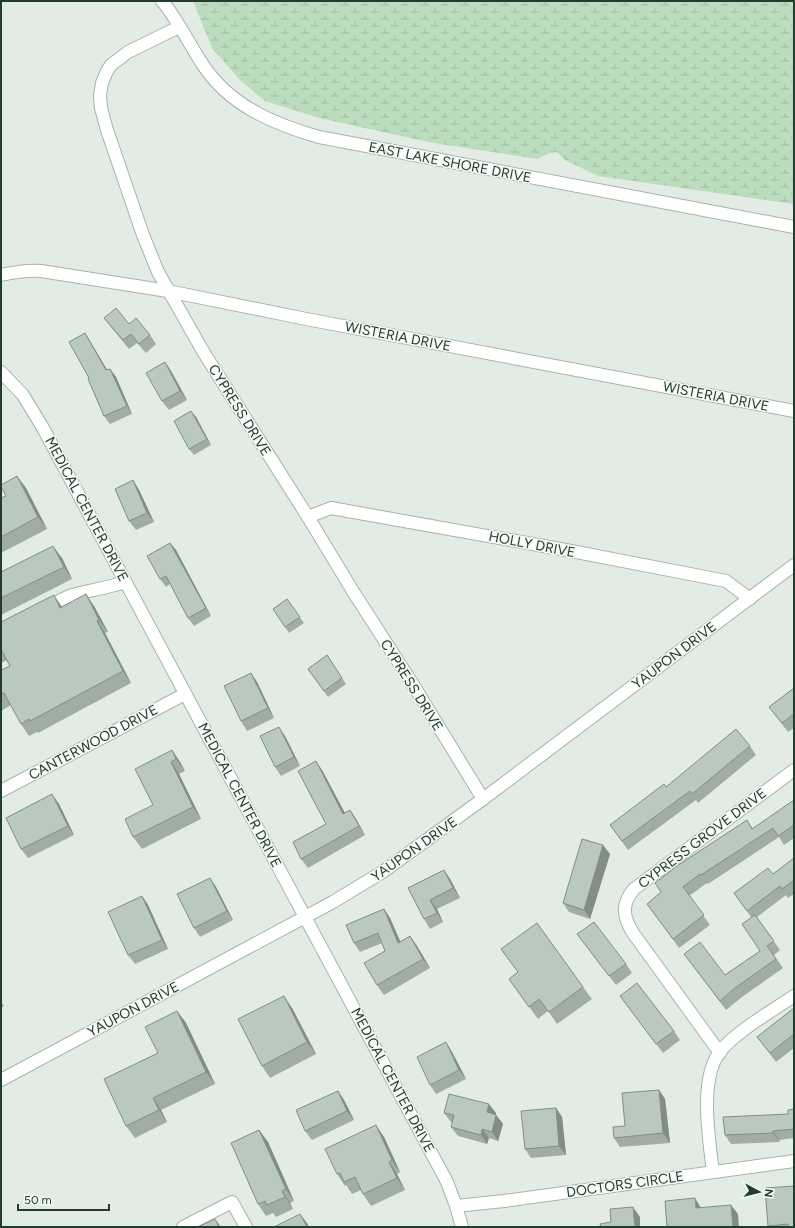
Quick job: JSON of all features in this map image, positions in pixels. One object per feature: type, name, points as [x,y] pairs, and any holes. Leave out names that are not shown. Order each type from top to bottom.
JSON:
[{"type":"street","name":"EAST LAKE SHORE DRIVE","points":[[162,1],[203,66],[218,84],[230,95],[251,110],[273,122],[294,130],[319,137],[794,226]]},
{"type":"street","name":"CYPRESS DRIVE","points":[[179,27],[128,52],[111,65],[102,83],[100,95],[101,108],[140,227],[158,272],[204,353],[483,799]]},
{"type":"street","name":"WISTERIA DRIVE","points":[[1,275],[27,270],[41,271],[168,291],[794,411]]},
{"type":"street","name":"MEDICAL CENTER DRIVE","points":[[1,372],[19,391],[36,415],[306,916],[447,1182],[462,1227]]},
{"type":"street","name":"HOLLY DRIVE","points":[[308,518],[331,508],[566,550],[726,581],[750,599]]},
{"type":"street","name":"YAUPON DRIVE","points":[[1,1080],[354,890],[384,871],[483,799],[794,566]]},
{"type":"street","points":[[29,616],[64,598],[108,588],[125,582]]},
{"type":"street","name":"CANTERWOOD DRIVE","points":[[1,791],[185,694]]},
{"type":"street","name":"CYPRESS GROVE DRIVE","points":[[720,1053],[633,933],[625,916],[626,903],[629,894],[634,889],[794,770]]},
{"type":"street","points":[[713,1172],[707,1116],[710,1078],[714,1062],[722,1049],[742,1031],[794,996]]},
{"type":"street","name":"DOCTORS CIRCLE","points":[[456,1206],[504,1201],[794,1161]]},
{"type":"street","points":[[183,1227],[232,1202],[246,1227]]},
{"type":"green space","points":[[193,1],[794,1],[794,204],[598,176],[565,160],[557,152],[549,153],[537,159],[434,143],[323,119],[265,101],[241,81],[212,48]]},
{"type":"building","points":[[116,308],[129,324],[136,318],[150,335],[139,344],[131,334],[123,340],[104,318]]},
{"type":"building","points":[[85,333],[106,370],[110,369],[127,406],[104,416],[88,379],[89,378],[69,342]]},
{"type":"building","points":[[165,362],[180,391],[162,401],[146,373]]},
{"type":"building","points":[[191,411],[207,439],[189,449],[174,421]]},
{"type":"building","points":[[17,476],[38,517],[1,537],[1,498],[6,496],[1,485]]},
{"type":"building","points":[[133,480],[147,513],[129,521],[115,489]]},
{"type":"building","points":[[170,543],[206,608],[188,618],[166,576],[160,579],[147,556]]},
{"type":"building","points":[[53,546],[64,567],[1,598],[1,572]]},
{"type":"building","points":[[86,594],[99,620],[97,621],[123,671],[30,721],[29,719],[21,724],[4,693],[1,694],[1,670],[10,666],[1,649],[1,622],[54,595],[60,608]]},
{"type":"building","points":[[287,599],[300,617],[285,627],[273,609]]},
{"type":"building","points":[[327,655],[342,678],[324,691],[308,669]]},
{"type":"building","points":[[251,673],[268,708],[241,721],[224,686]]},
{"type":"building","points":[[794,688],[794,714],[782,723],[769,707]]},
{"type":"building","points":[[279,727],[294,757],[275,767],[260,736]]},
{"type":"building","points":[[736,729],[750,746],[692,794],[690,791],[622,841],[610,825],[664,784],[666,787]]},
{"type":"building","points":[[172,750],[176,759],[171,762],[193,807],[133,837],[125,819],[153,805],[135,769]]},
{"type":"building","points":[[316,761],[343,814],[350,810],[359,826],[301,859],[293,842],[326,824],[298,771]]},
{"type":"building","points":[[52,794],[68,826],[21,849],[6,818]]},
{"type":"building","points":[[794,800],[794,825],[778,836],[773,828],[701,875],[700,874],[683,887],[704,915],[673,939],[647,904],[661,892],[655,883],[677,866],[747,820],[752,829]]},
{"type":"building","points":[[582,839],[603,845],[584,910],[563,903]]},
{"type":"building","points":[[794,858],[794,880],[782,889],[780,886],[747,911],[734,893],[768,868],[773,874]]},
{"type":"building","points":[[444,870],[453,888],[430,900],[437,913],[424,919],[408,888]]},
{"type":"building","points":[[210,878],[227,911],[194,928],[177,894]]},
{"type":"building","points":[[142,896],[162,940],[128,955],[108,912]]},
{"type":"building","points":[[384,909],[398,943],[410,936],[423,959],[377,985],[364,963],[385,951],[378,933],[354,943],[346,925]]},
{"type":"building","points":[[755,915],[774,941],[767,946],[776,959],[735,988],[720,1001],[684,954],[700,942],[725,975],[760,951],[742,924]]},
{"type":"building","points":[[594,922],[626,964],[609,976],[577,934]]},
{"type":"building","points":[[537,923],[583,987],[549,1012],[539,999],[529,1007],[509,979],[518,972],[501,949]]},
{"type":"building","points":[[637,983],[674,1031],[656,1044],[620,996]]},
{"type":"building","points":[[284,996],[307,1042],[262,1066],[238,1019]]},
{"type":"building","points":[[794,1008],[794,1034],[770,1053],[757,1037]]},
{"type":"building","points":[[177,1011],[206,1072],[153,1098],[159,1110],[126,1126],[104,1079],[158,1053],[145,1027]]},
{"type":"building","points":[[446,1042],[459,1070],[430,1085],[417,1057]]},
{"type":"building","points":[[659,1090],[663,1133],[614,1138],[613,1127],[625,1126],[622,1093]]},
{"type":"building","points":[[338,1091],[347,1111],[305,1131],[296,1110]]},
{"type":"building","points":[[449,1094],[489,1104],[487,1112],[496,1115],[492,1132],[482,1129],[481,1135],[451,1127],[454,1115],[444,1113]]},
{"type":"building","points":[[556,1108],[559,1146],[525,1149],[521,1111]]},
{"type":"building","points":[[794,1109],[794,1129],[773,1131],[773,1133],[725,1135],[723,1117],[788,1114],[788,1110]]},
{"type":"building","points":[[376,1125],[392,1160],[389,1162],[397,1178],[363,1194],[355,1177],[344,1182],[340,1173],[337,1174],[325,1149]]},
{"type":"building","points":[[259,1130],[286,1189],[282,1191],[285,1197],[267,1205],[265,1201],[258,1204],[231,1143]]},
{"type":"building","points":[[794,1186],[794,1227],[788,1227],[788,1224],[768,1226],[765,1188]]},
{"type":"building","points":[[695,1198],[696,1208],[731,1205],[733,1227],[667,1227],[665,1201]]},
{"type":"building","points":[[633,1207],[635,1227],[601,1227],[600,1224],[611,1222],[610,1209]]},
{"type":"building","points":[[300,1214],[307,1227],[274,1227]]},
{"type":"building","points":[[215,1219],[219,1227],[198,1227]]}]
